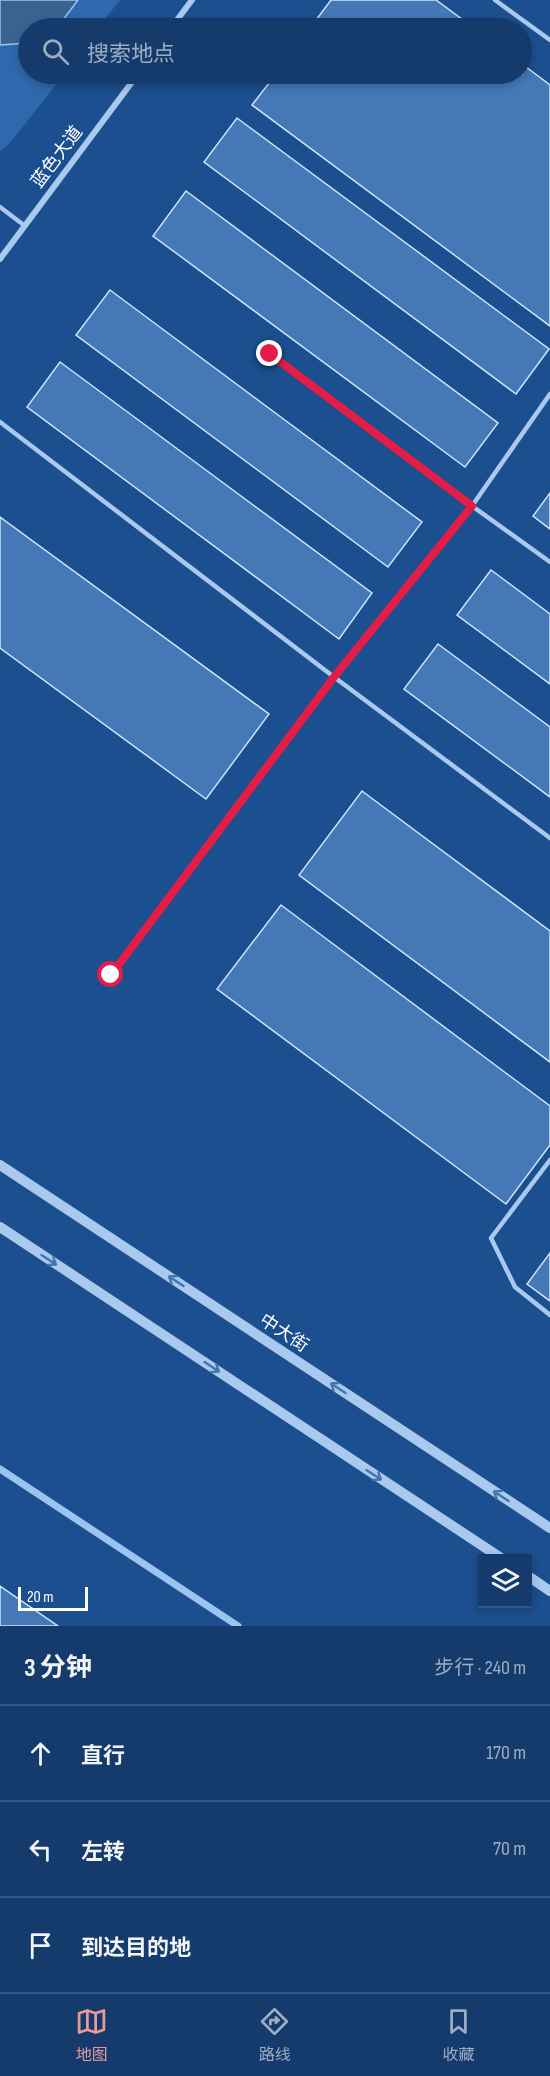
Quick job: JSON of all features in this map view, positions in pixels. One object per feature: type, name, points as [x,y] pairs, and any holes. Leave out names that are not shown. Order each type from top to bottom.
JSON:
[{"type":"street","points":[[178,18],[192,0]]},
{"type":"street","name":"蓝色大道","points":[[0,259],[131,84]]},
{"type":"street","name":"中大街","points":[[0,1165],[550,1528]]},
{"type":"street","points":[[0,1227],[495,1554]]},
{"type":"street","points":[[532,1579],[550,1590]]},
{"type":"lane","points":[[495,0],[520,18]]},
{"type":"lane","points":[[532,27],[550,40]]},
{"type":"lane","points":[[0,207],[25,226]]},
{"type":"lane","points":[[270,354],[550,562]]},
{"type":"lane","points":[[111,975],[334,677],[472,506],[550,394]]},
{"type":"lane","points":[[0,422],[334,677],[550,838]]},
{"type":"lane","points":[[550,1160],[491,1238],[515,1287],[550,1315]]},
{"type":"shaded area","points":[[0,0],[120,0],[106,18],[18,18],[18,84],[56,84],[11,142],[0,150]]},
{"type":"shaded area","points":[[0,0],[78,0],[64,18],[18,18],[18,44],[0,45]]},
{"type":"building","points":[[331,0],[436,0],[460,18],[318,18]]},
{"type":"building","points":[[532,72],[550,85],[550,326],[252,105],[268,84],[532,84]]},
{"type":"building","points":[[237,118],[549,349],[516,394],[204,162]]},
{"type":"building","points":[[186,191],[498,423],[465,467],[153,236]]},
{"type":"building","points":[[110,290],[422,522],[388,567],[76,335]]},
{"type":"building","points":[[60,362],[372,593],[339,639],[27,407]]},
{"type":"building","points":[[550,493],[550,529],[533,516]]},
{"type":"building","points":[[0,517],[269,714],[206,799],[0,648]]},
{"type":"building","points":[[491,570],[550,614],[550,684],[457,615]]},
{"type":"building","points":[[438,644],[550,727],[550,797],[404,689]]},
{"type":"building","points":[[362,791],[550,931],[550,1062],[299,875]]},
{"type":"building","points":[[281,905],[550,1106],[550,1145],[506,1204],[217,989]]},
{"type":"building","points":[[550,1253],[550,1301],[527,1284]]},
{"type":"building","points":[[0,1586],[58,1626],[0,1626]]},
{"type":"waterway","points":[[0,1469],[238,1626]]},
{"type":"route","points":[[111,975],[334,677],[472,506],[270,354]]}]
